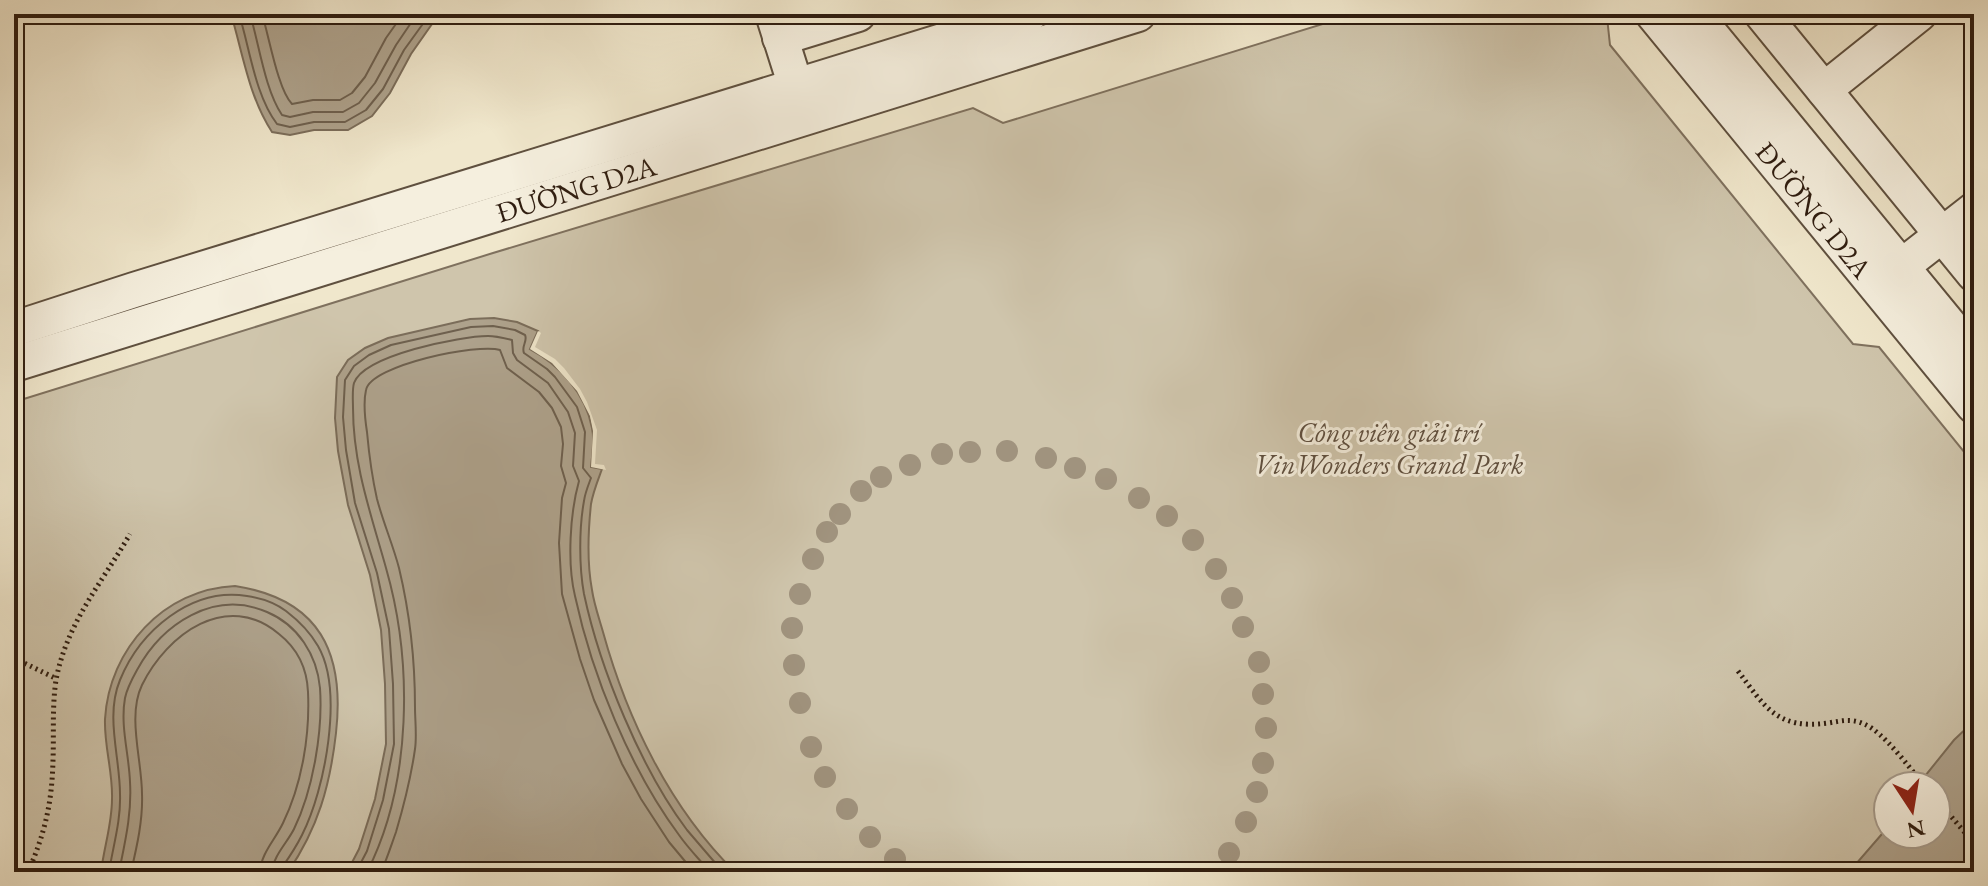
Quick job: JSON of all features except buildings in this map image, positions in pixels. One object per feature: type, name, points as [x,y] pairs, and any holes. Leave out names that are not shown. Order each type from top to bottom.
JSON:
[{"type":"street","points":[[801,103],[776,26],[858,14]]},
{"type":"street","name":"ĐƯỜNG D2A","points":[[801,103],[1030,14]]},
{"type":"street","name":"ĐƯỜNG D2A","points":[[14,329],[139,306],[801,103],[1138,14]]},
{"type":"street","name":"ĐƯỜNG D2A","points":[[1653,14],[1889,277],[1974,355]]},
{"type":"street","name":"ĐƯỜNG D2A","points":[[1694,14],[1889,277],[1974,406]]},
{"type":"street","points":[[1762,14],[1974,274]]},
{"type":"street","points":[[1824,90],[1919,14]]},
{"type":"street","points":[[1889,277],[1974,210]]},
{"type":"street","name":"ĐƯỜNG D2A","points":[[14,364],[139,306]]},
{"type":"path","points":[[28,872],[43,836],[51,799],[57,679],[69,636],[130,534]]},
{"type":"path","points":[[14,658],[57,679]]},
{"type":"path","points":[[1738,671],[1772,713],[1800,724],[1842,720],[1866,725],[1875,730],[1911,770]]},
{"type":"path","points":[[1952,818],[1974,843]]},
{"type":"green space","name":"Công viên giải trí VinWonders Grand Park","points":[[1355,14],[1604,14],[1610,45],[1853,344],[1879,347],[1974,464],[1974,872],[14,872],[14,402],[973,108],[1003,123]]},
{"type":"water","points":[[231,14],[439,14],[411,54],[390,93],[372,116],[348,130],[314,130],[290,135],[272,132],[264,119],[252,90]]},
{"type":"water","points":[[494,318],[517,322],[538,331],[530,349],[561,372],[584,404],[593,433],[591,467],[602,469],[591,504],[588,547],[590,580],[613,665],[638,729],[671,791],[690,820],[735,872],[347,872],[359,849],[375,799],[386,744],[385,684],[381,630],[370,575],[348,505],[338,451],[335,418],[337,377],[348,360],[388,338],[470,319]]},
{"type":"water","points":[[235,586],[288,603],[307,617],[321,634],[330,655],[338,704],[336,733],[326,789],[315,823],[288,872],[101,872],[112,799],[105,719],[117,669],[145,627],[164,611],[185,598]]},
{"type":"water","points":[[1974,721],[1974,872],[1849,872],[1872,845],[1872,850],[1952,850],[1952,770],[1930,770]]},
{"type":"pier","points":[[538,331],[541,333],[535,347],[564,368],[587,402],[597,430],[595,464],[604,465],[606,470],[591,467],[593,431],[590,416],[577,391],[552,363],[530,349]]}]
